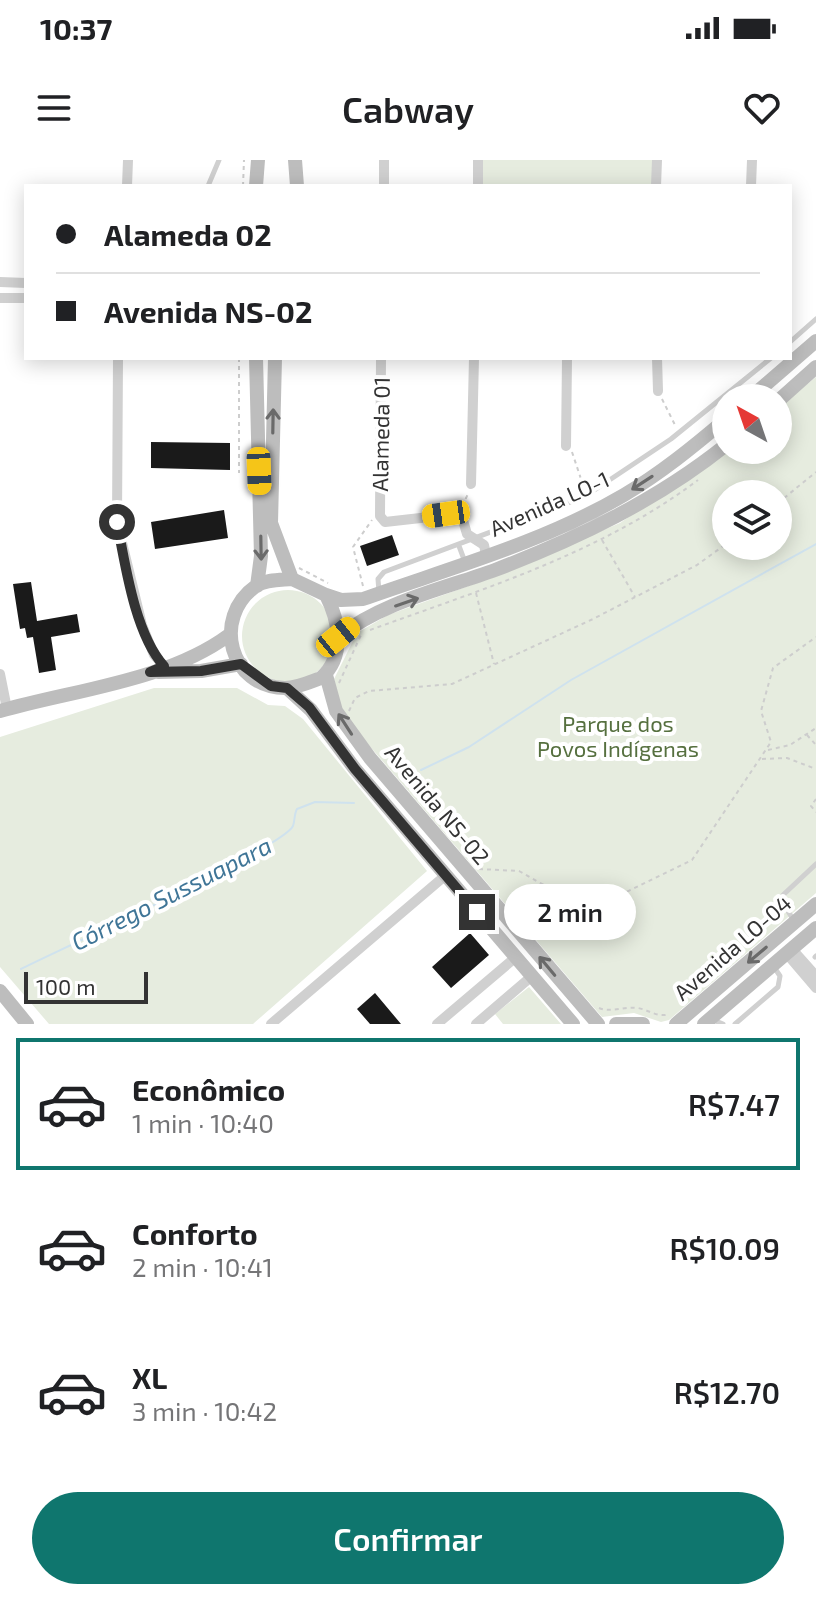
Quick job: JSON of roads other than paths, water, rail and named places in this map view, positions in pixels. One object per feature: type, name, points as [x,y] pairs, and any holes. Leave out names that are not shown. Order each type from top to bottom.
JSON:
[{"type":"street","points":[[119,160],[127,184]]},
{"type":"street","points":[[127,184],[128,160]]},
{"type":"street","points":[[256,184],[258,160]]},
{"type":"street","points":[[295,160],[297,184]]},
{"type":"street","points":[[384,160],[384,184]]},
{"type":"street","points":[[478,160],[478,184]]},
{"type":"street","points":[[656,184],[657,160]]},
{"type":"street","points":[[751,184],[752,160]]},
{"type":"street","points":[[0,282],[24,283]]},
{"type":"street","points":[[0,298],[24,298]]},
{"type":"street","points":[[792,356],[816,341]]},
{"type":"street","points":[[118,360],[117,522],[142,625],[157,669]]},
{"type":"street","points":[[256,360],[261,556],[257,586]]},
{"type":"street","points":[[275,360],[271,523],[293,571],[328,590],[338,623],[338,637],[326,675],[287,688]]},
{"type":"street","name":"Alameda 01","points":[[381,360],[379,509],[385,522],[456,514],[462,517],[467,534],[478,538]]},
{"type":"street","points":[[471,484],[474,360]]},
{"type":"street","points":[[566,446],[567,360]]},
{"type":"street","points":[[657,360],[658,391]]},
{"type":"street","points":[[759,384],[764,375],[783,362]]},
{"type":"street","points":[[792,388],[816,367]]},
{"type":"street","name":"Avenida LO-1","points":[[328,590],[353,601],[374,590],[486,555],[570,523],[684,455],[712,431]]},
{"type":"street","name":"Avenida LO-1","points":[[338,637],[358,622],[387,609],[555,547],[613,520],[669,487],[712,455]]},
{"type":"street","points":[[478,538],[484,545],[486,555]]},
{"type":"street","points":[[157,669],[201,671],[241,664],[231,649],[229,635],[236,607],[257,586],[293,571]]},
{"type":"street","points":[[0,674],[3,710],[157,669],[199,653],[229,635]]},
{"type":"street","name":"Avenida NS-02","points":[[241,664],[271,686],[287,688],[311,710],[385,805],[573,1024]]},
{"type":"street","name":"Avenida NS-02","points":[[326,675],[336,711],[377,767],[598,1024]]},
{"type":"street","points":[[271,1024],[446,875]]},
{"type":"street","name":"Avenida LO-04","points":[[675,1017],[816,904]]},
{"type":"street","name":"Avenida LO-04","points":[[712,1022],[813,934]]},
{"type":"street","points":[[790,951],[816,976]]},
{"type":"street","points":[[790,951],[816,988]]},
{"type":"street","points":[[437,1024],[516,957]]},
{"type":"street","points":[[476,1024],[532,976]]},
{"type":"street","points":[[0,991],[27,1024]]},
{"type":"street","points":[[616,1024],[643,1024]]},
{"type":"lane","points":[[209,184],[219,160]]},
{"type":"lane","points":[[792,340],[816,319]]},
{"type":"lane","points":[[374,590],[384,572],[584,497],[764,375],[770,360]]},
{"type":"lane","points":[[690,425],[701,440]]},
{"type":"lane","points":[[671,439],[684,455]]},
{"type":"lane","points":[[584,497],[590,513]]},
{"type":"lane","points":[[563,506],[570,523]]},
{"type":"lane","points":[[459,546],[465,562]]},
{"type":"lane","points":[[795,923],[783,903],[783,895],[816,864]]},
{"type":"lane","points":[[735,1024],[778,987],[780,976],[773,966]]},
{"type":"waterway","name":"Córrego Sussuapara","points":[[421,770],[469,747],[571,680],[816,544]]},
{"type":"waterway","name":"Córrego Sussuapara","points":[[21,969],[251,855],[280,838],[293,826],[297,809],[315,802],[354,803]]},
{"type":"park label","name":"Parque dos Povos Indígenas","points":[[618,736]]}]
